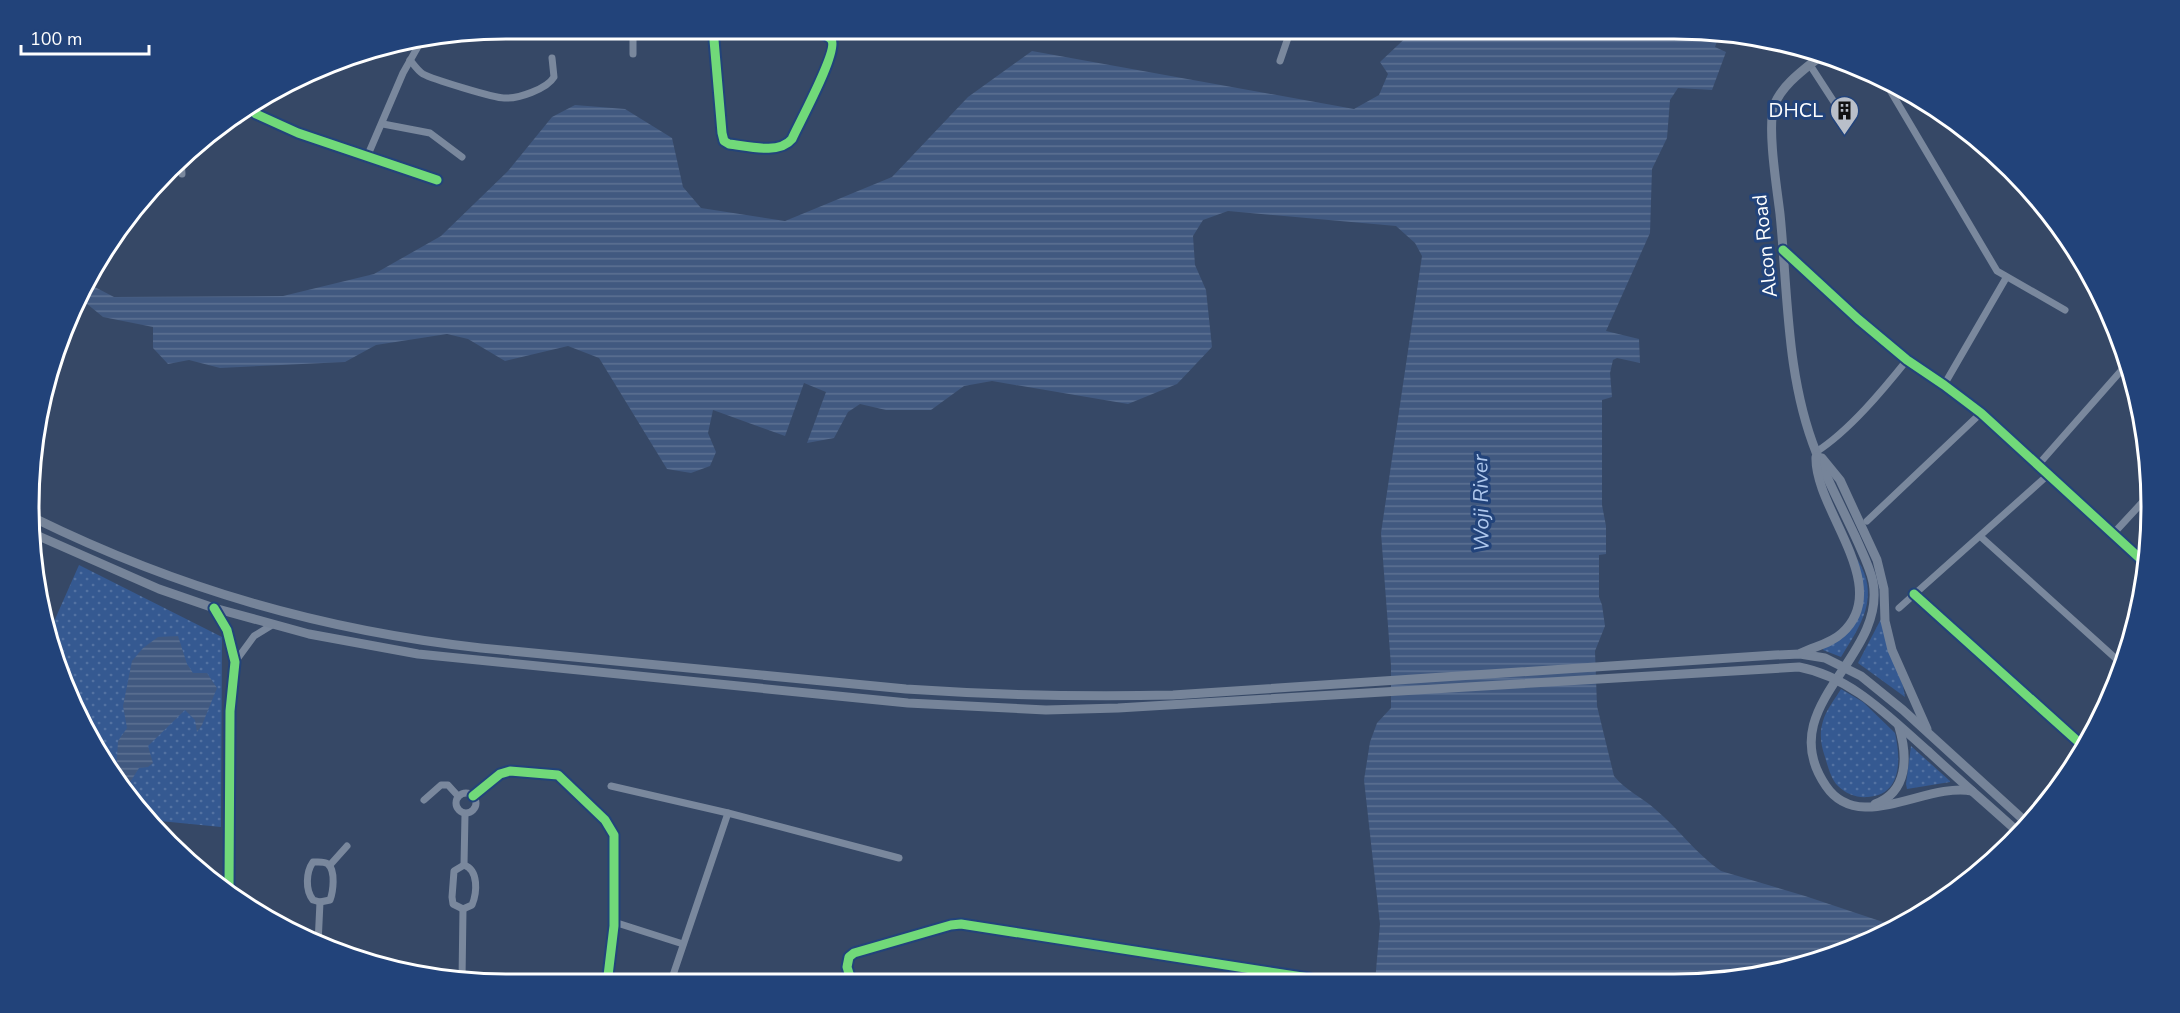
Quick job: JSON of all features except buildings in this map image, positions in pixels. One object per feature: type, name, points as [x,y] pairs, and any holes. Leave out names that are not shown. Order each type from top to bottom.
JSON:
[{"type":"main road","name":"Alcon Road","points":[[1814,61],[1792,80],[1774,103],[1772,115],[1774,158],[1795,374],[1816,452]]},
{"type":"main road","points":[[1816,452],[1863,553],[1873,581],[1873,606],[1865,632],[1812,725],[1810,739],[1818,771],[1834,795],[1845,802],[1865,808],[1886,806],[1942,791],[1962,789],[1972,791]]},
{"type":"main road","points":[[1800,654],[1830,642],[1841,634],[1853,620],[1858,607],[1859,592],[1855,565],[1821,486],[1815,463],[1816,452]]},
{"type":"main road","points":[[1816,452],[1840,480],[1877,560],[1884,589],[1885,621],[1892,650],[1931,736]]},
{"type":"main road","points":[[39,521],[76,539],[214,593],[311,619],[418,641],[968,693],[1104,697],[1173,695],[1800,654],[1825,658],[1861,676],[1880,690],[2022,818]]},
{"type":"main road","points":[[40,537],[159,589],[214,608],[309,634],[418,654],[896,702],[984,708],[1118,708],[1776,667],[1813,669],[1844,684],[1879,707],[2013,828]]},
{"type":"main road","points":[[1865,808],[1890,796],[1902,781],[1904,748],[1898,725]]},
{"type":"street","points":[[633,39],[633,54]]},
{"type":"street","points":[[714,39],[724,141],[729,144],[778,148],[787,145],[792,139],[827,68],[833,47],[831,39]]},
{"type":"street","points":[[1280,61],[1287,39]]},
{"type":"street","points":[[367,157],[403,73],[417,48]]},
{"type":"street","points":[[410,60],[422,73],[434,78],[504,98],[534,92],[551,83],[554,77],[552,58]]},
{"type":"street","points":[[1810,65],[1834,102]]},
{"type":"street","points":[[1892,94],[1997,271],[2065,310]]},
{"type":"street","points":[[255,113],[298,133],[437,180]]},
{"type":"street","points":[[382,124],[429,133],[462,157]]},
{"type":"street","points":[[1784,250],[1858,319],[1907,360],[1981,413],[2138,557]]},
{"type":"street","points":[[1944,385],[2007,278]]},
{"type":"street","points":[[1816,452],[1828,444],[1882,391],[1907,360]]},
{"type":"street","points":[[2038,465],[2121,371]]},
{"type":"street","points":[[1867,521],[1981,413]]},
{"type":"street","points":[[1899,608],[2048,475]]},
{"type":"street","points":[[2113,534],[2141,504]]},
{"type":"street","points":[[1981,537],[2115,659]]},
{"type":"street","points":[[1914,594],[2077,741]]},
{"type":"street","points":[[214,608],[227,630],[235,662],[230,711],[229,882]]},
{"type":"street","points":[[235,662],[254,636],[273,625]]},
{"type":"street","points":[[473,796],[500,774],[510,771],[558,775],[605,820],[614,835],[614,922],[609,974]]},
{"type":"street","points":[[424,800],[441,785],[448,785],[458,796]]},
{"type":"street","points":[[611,786],[728,813],[899,858]]},
{"type":"street","points":[[466,792],[473,796],[476,801],[471,813],[460,812],[456,807],[458,796],[466,792]]},
{"type":"street","points":[[464,865],[465,813]]},
{"type":"street","points":[[673,974],[728,813]]},
{"type":"street","points":[[330,865],[347,846]]},
{"type":"street","points":[[313,862],[324,862],[330,865],[332,871],[333,893],[330,900],[320,902],[308,895],[308,870],[313,862]]},
{"type":"street","points":[[464,865],[470,867],[475,876],[474,900],[472,905],[463,909],[453,904],[452,897],[454,871],[464,865]]},
{"type":"street","points":[[318,934],[320,902]]},
{"type":"street","points":[[462,972],[463,909]]},
{"type":"street","points":[[614,922],[683,944]]},
{"type":"street","points":[[849,974],[847,967],[849,957],[854,953],[951,925],[962,924],[1285,974]]},
{"type":"shaded area","points":[[1857,559],[1864,573],[1868,598],[1861,622],[1841,657],[1823,650],[1824,647],[1849,631],[1861,612],[1863,600]]},
{"type":"shaded area","points":[[79,565],[222,637],[221,827],[161,821],[155,815],[118,766],[87,713],[64,657],[54,622]]},
{"type":"shaded area","points":[[1881,619],[1903,686],[1905,697],[1858,663]]},
{"type":"shaded area","points":[[1841,689],[1863,702],[1895,733],[1898,754],[1896,774],[1893,783],[1879,795],[1864,797],[1848,793],[1836,783],[1829,769],[1822,744],[1822,726],[1826,713]]},
{"type":"shaded area","points":[[1911,746],[1950,781],[1950,782],[1907,789]]},
{"type":"water","name":"Woji River","points":[[1404,39],[1704,40],[1717,41],[1715,47],[1726,52],[1712,90],[1678,88],[1670,100],[1667,138],[1652,169],[1650,233],[1606,331],[1639,339],[1640,363],[1617,358],[1613,360],[1610,373],[1612,397],[1602,400],[1602,505],[1606,526],[1606,554],[1599,555],[1599,597],[1605,626],[1595,651],[1597,706],[1614,776],[1663,816],[1695,849],[1721,871],[1886,923],[1824,949],[1765,965],[1735,970],[1673,974],[1376,974],[1380,924],[1364,780],[1370,742],[1377,723],[1391,708],[1391,666],[1381,533],[1422,256],[1415,243],[1396,226],[1228,211],[1203,220],[1193,236],[1195,265],[1206,290],[1212,347],[1177,384],[1128,404],[992,381],[964,386],[931,410],[886,410],[860,404],[848,412],[834,438],[807,443],[826,392],[804,383],[785,436],[713,410],[708,433],[716,452],[710,466],[691,473],[667,469],[599,358],[568,346],[505,361],[468,339],[447,334],[376,345],[345,362],[220,368],[189,360],[168,364],[153,348],[153,327],[103,317],[86,303],[94,287],[114,297],[283,296],[374,274],[441,236],[508,171],[552,117],[575,105],[625,109],[672,138],[683,187],[701,208],[785,221],[892,177],[968,97],[1032,51],[1354,109],[1379,95],[1388,74],[1380,62]]},
{"type":"water","points":[[178,636],[187,664],[193,673],[207,673],[217,688],[197,732],[195,720],[185,710],[148,746],[153,763],[148,767],[139,768],[130,783],[117,764],[118,741],[127,728],[123,706],[132,661],[143,648],[158,637]]},
{"type":"cycle path","points":[[714,39],[724,141],[729,144],[762,148],[779,147],[792,139],[830,57],[831,39]]},
{"type":"cycle path","points":[[255,113],[298,133],[437,180]]},
{"type":"cycle path","points":[[1783,250],[1858,319],[1907,360],[1981,413],[2138,557]]},
{"type":"cycle path","points":[[1914,594],[2077,741]]},
{"type":"cycle path","points":[[214,608],[227,630],[235,662],[230,711],[229,882]]},
{"type":"cycle path","points":[[473,796],[500,774],[510,771],[558,775],[605,820],[614,835],[614,926],[608,974]]},
{"type":"cycle path","points":[[849,974],[847,967],[849,957],[854,953],[961,924],[1283,974]]},
{"type":"place","name":"DHCL","points":[[1844,136]]}]
